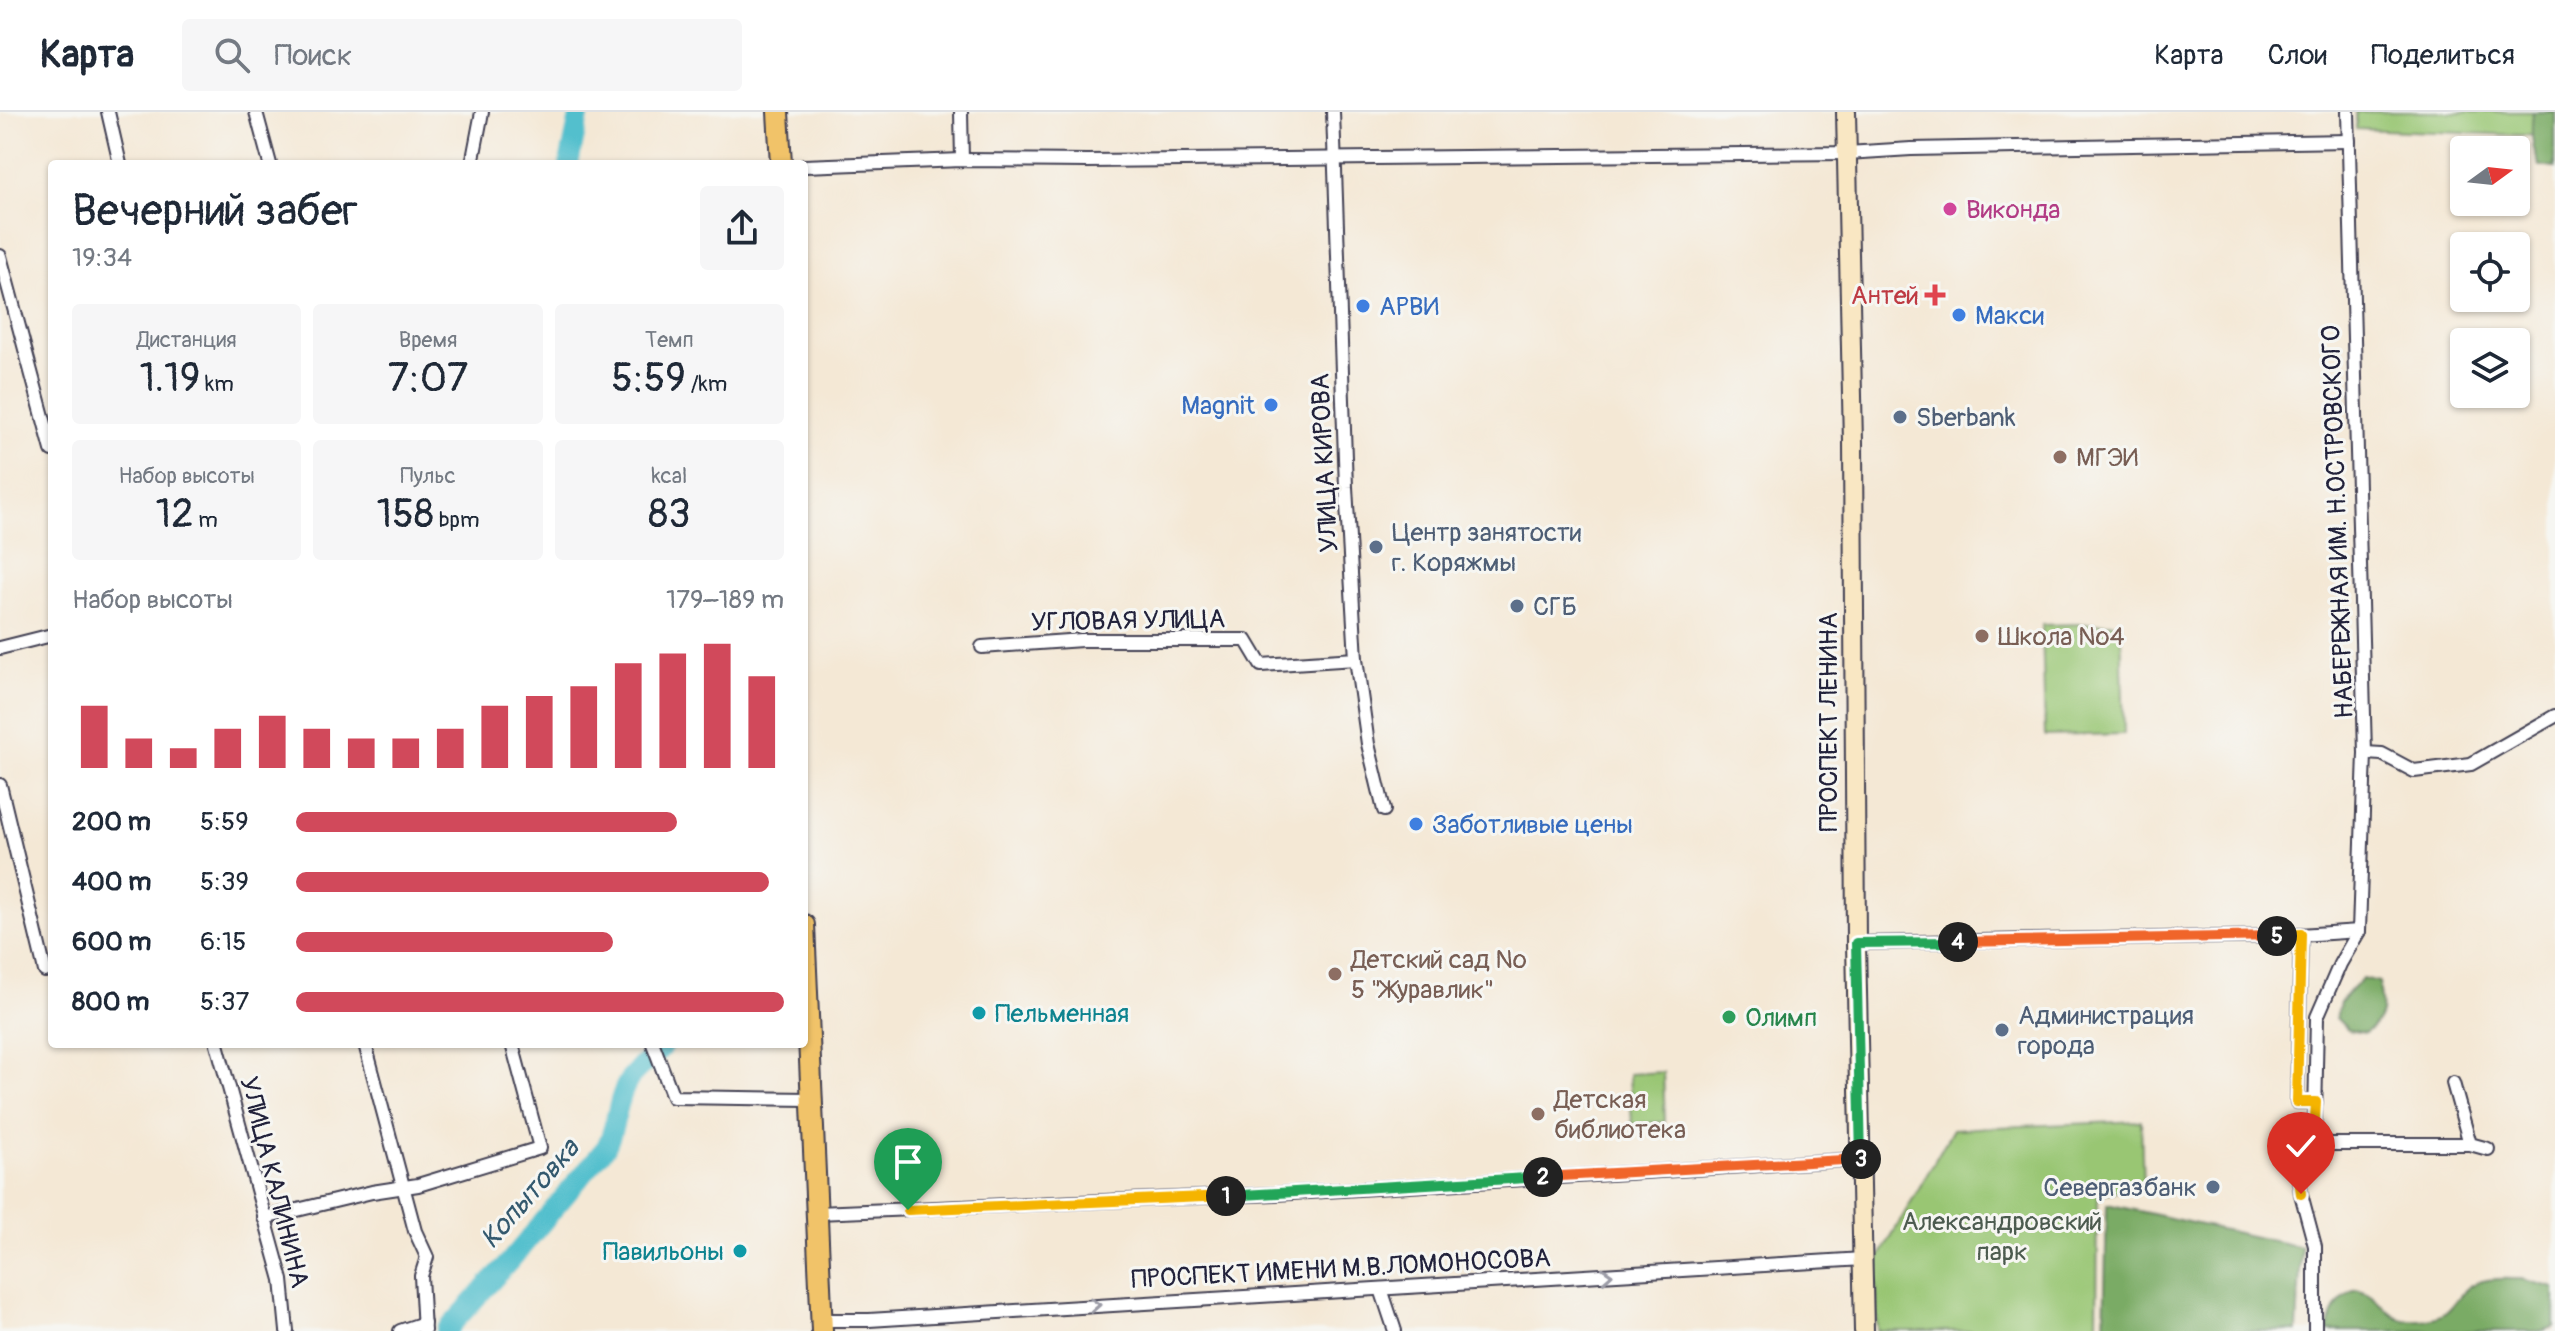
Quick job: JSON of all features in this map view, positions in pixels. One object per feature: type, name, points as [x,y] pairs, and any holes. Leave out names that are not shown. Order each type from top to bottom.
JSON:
[{"type":"main road","points":[[778,112],[781,160]]},
{"type":"main road","points":[[808,1041],[822,1326]]},
{"type":"street","points":[[108,112],[119,160]]},
{"type":"street","points":[[256,112],[269,160]]},
{"type":"street","points":[[473,160],[482,112]]},
{"type":"street","points":[[961,112],[962,160]]},
{"type":"street","name":"УЛИЦА КИРОВА","points":[[1333,112],[1346,487],[1356,659],[1368,744],[1384,810]]},
{"type":"street","name":"ПРОСПЕКТ ЛЕНИНА","points":[[1846,112],[1864,1331]]},
{"type":"street","name":"НАБЕРЕЖНАЯ ИМ. Н.ОСТРОВСКОГО","points":[[2348,112],[2365,753],[2359,931]]},
{"type":"street","points":[[808,166],[962,160],[1847,153],[1927,148],[2349,141]]},
{"type":"street","points":[[0,256],[48,435]]},
{"type":"street","points":[[0,648],[48,636]]},
{"type":"street","name":"УГЛОВАЯ УЛИЦА","points":[[982,647],[1082,640],[1246,640],[1261,665],[1356,659]]},
{"type":"street","points":[[2365,753],[2382,754],[2414,771],[2471,764],[2555,716]]},
{"type":"street","points":[[0,785],[45,971]]},
{"type":"street","points":[[1856,943],[2359,931]]},
{"type":"street","points":[[2315,1331],[2315,1246],[2301,1194],[2296,1154],[2315,1119],[2317,1017],[2340,964],[2359,931]]},
{"type":"street","points":[[2301,934],[2297,1102],[2316,1102]]},
{"type":"street","name":"УЛИЦА КАЛИНИНА","points":[[218,1048],[282,1280],[287,1330]]},
{"type":"street","points":[[366,1048],[415,1231],[427,1257],[421,1276],[424,1327],[400,1331]]},
{"type":"street","points":[[264,1218],[432,1181],[540,1148],[513,1048]]},
{"type":"street","points":[[654,1048],[673,1097],[810,1099]]},
{"type":"street","points":[[2453,1083],[2470,1144]]},
{"type":"street","points":[[2308,1129],[2329,1144],[2470,1144],[2488,1149]]},
{"type":"street","points":[[817,1213],[1275,1194],[1861,1159]]},
{"type":"street","name":"ПРОСПЕКТ ИМЕНИ М.В.ЛОМОНОСОВА","points":[[822,1326],[869,1320],[1863,1259]]},
{"type":"street","points":[[1381,1289],[1395,1331]]},
{"type":"green space","points":[[2356,112],[2546,112],[2546,136],[2356,129]]},
{"type":"green space","points":[[2533,112],[2555,112],[2555,168],[2540,166],[2537,159],[2532,139]]},
{"type":"green space","points":[[2121,623],[2124,734],[2045,736],[2042,625]]},
{"type":"green space","points":[[2362,978],[2379,982],[2382,1005],[2377,1022],[2365,1033],[2348,1030],[2336,1018],[2340,1002]]},
{"type":"green space","points":[[1663,1072],[1665,1122],[1632,1124],[1629,1074]]},
{"type":"green space","name":"Александровский парк","points":[[2141,1121],[2143,1188],[2098,1194],[2097,1331],[1877,1331],[1876,1263],[1953,1129]]},
{"type":"green space","points":[[2107,1204],[2301,1247],[2297,1331],[2104,1331]]},
{"type":"green space","points":[[2521,1279],[2555,1288],[2555,1327],[2540,1331],[2328,1331],[2337,1306],[2357,1289],[2397,1317],[2422,1320],[2446,1312],[2477,1282]]},
{"type":"waterway","name":"Копытовка","points":[[570,160],[580,112]]},
{"type":"waterway","name":"Копытовка","points":[[446,1331],[606,1147],[629,1080],[660,1048]]},
{"type":"place","name":"Виконда","points":[[1950,209]]},
{"type":"place","name":"Антей","points":[[1935,295]]},
{"type":"place","name":"АРВИ","points":[[1363,306]]},
{"type":"place","name":"Макси","points":[[1959,315]]},
{"type":"place","name":"Magnit","points":[[1271,405]]},
{"type":"place","name":"Sberbank","points":[[1900,417]]},
{"type":"place","name":"МГЭИ","points":[[2060,457]]},
{"type":"place","name":"Центр занятости г. Коряжмы","points":[[1376,547]]},
{"type":"place","name":"СГБ","points":[[1517,606]]},
{"type":"place","name":"Школа №4","points":[[1982,636]]},
{"type":"place","name":"Заботливые цены","points":[[1416,824]]},
{"type":"place","name":"Детский сад № 5 \"Журавлик\"","points":[[1335,974]]},
{"type":"place","name":"Пельменная","points":[[979,1013]]},
{"type":"place","name":"Олимп","points":[[1729,1017]]},
{"type":"place","name":"Администрация города","points":[[2002,1030]]},
{"type":"place","name":"Детская библиотека","points":[[1538,1114]]},
{"type":"place","name":"Севергазбанк","points":[[2213,1187]]},
{"type":"place","name":"Павильоны","points":[[740,1251]]},
{"type":"route","points":[[908,1210],[1275,1194],[1861,1159],[1856,943],[2301,934],[2297,1102],[2316,1102],[2315,1119],[2296,1154],[2301,1194]]}]
